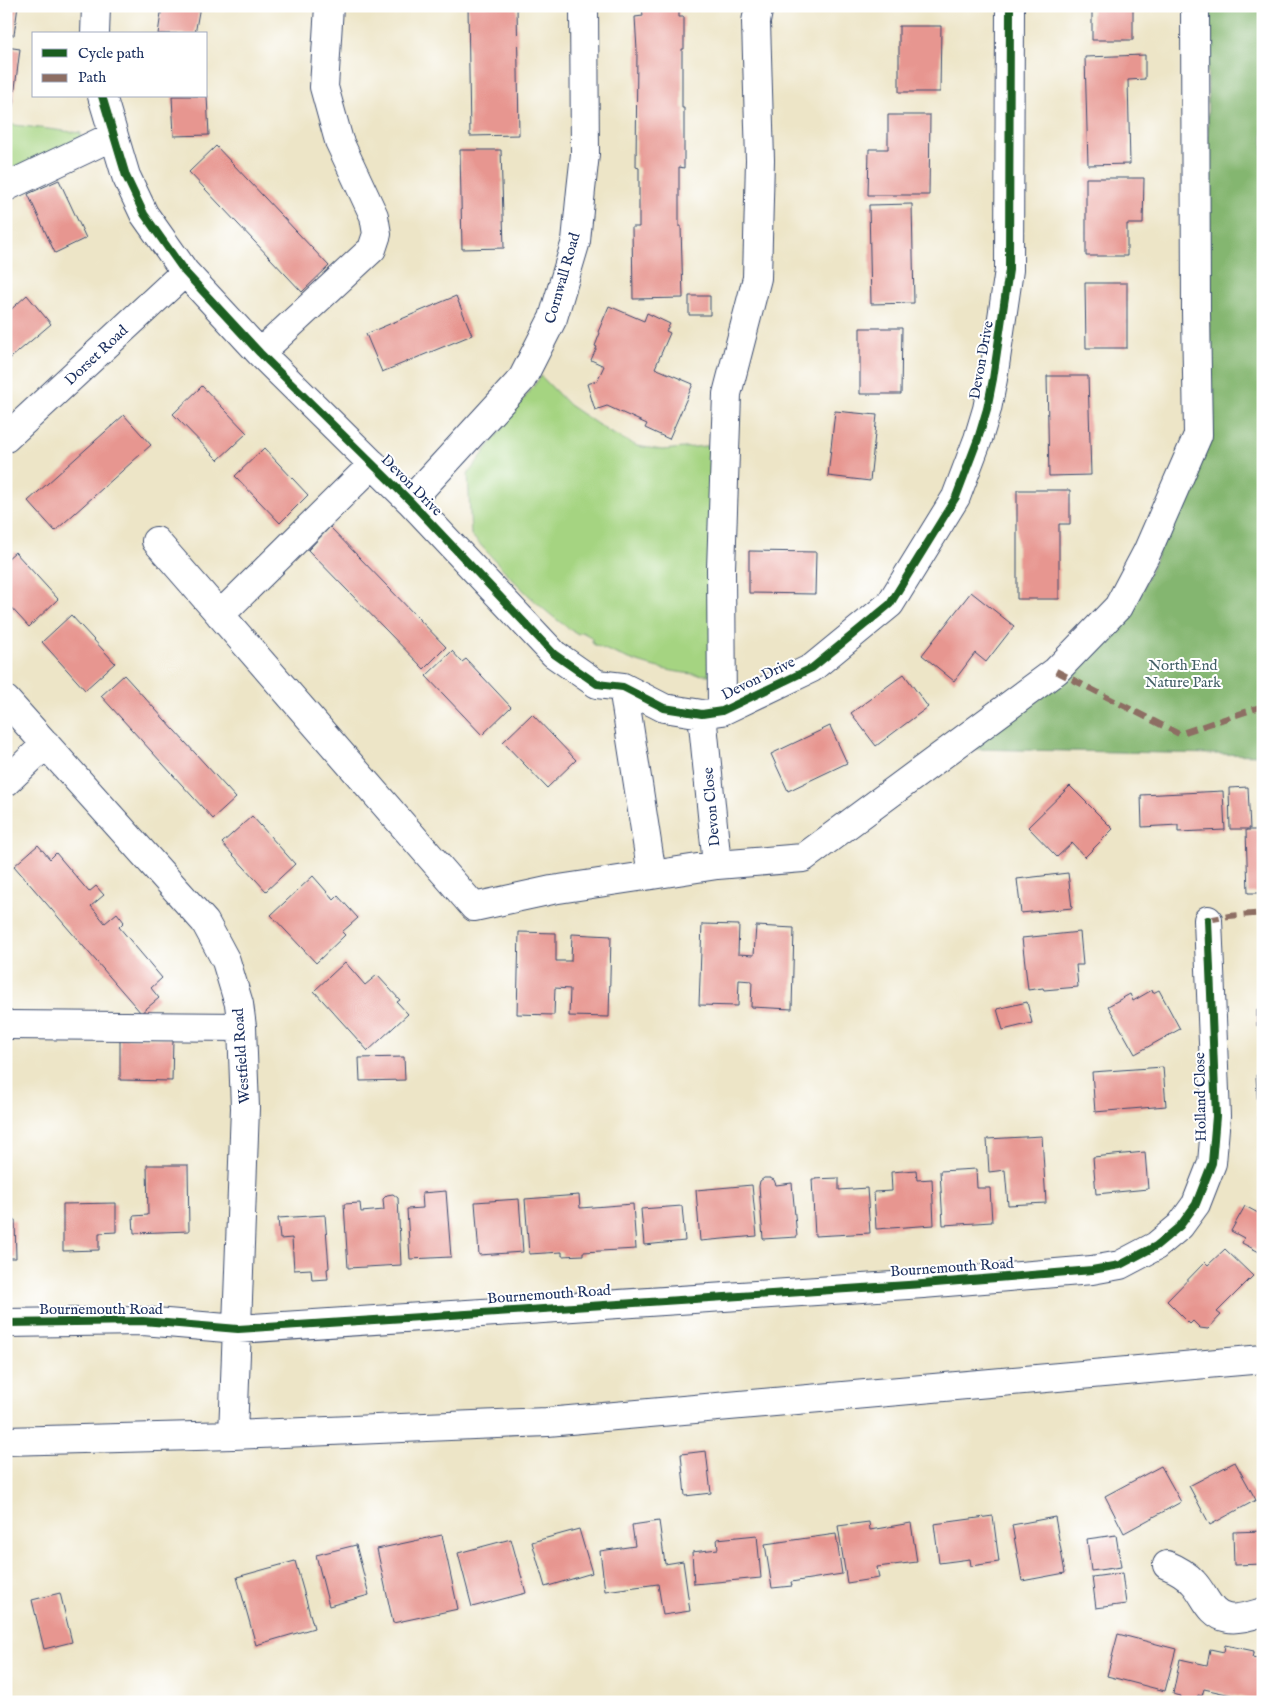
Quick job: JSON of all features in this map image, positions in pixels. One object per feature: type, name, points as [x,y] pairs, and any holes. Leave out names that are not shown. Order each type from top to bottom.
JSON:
[{"type":"street","points":[[95,32],[96,6]]},
{"type":"street","points":[[260,353],[372,249],[377,234],[374,216],[339,141],[324,87],[329,6]]},
{"type":"street","name":"Cornwall Road","points":[[410,501],[522,379],[553,318],[576,241],[585,154],[584,6]]},
{"type":"street","name":"Devon Close","points":[[220,615],[474,907],[552,890],[716,866],[712,712],[721,568],[727,394],[757,278],[760,160],[756,22],[759,6]]},
{"type":"street","name":"Devon Drive","points":[[103,98],[126,176],[144,214],[185,272],[260,353],[410,501],[554,654],[597,684],[623,688],[664,708],[712,712],[812,668],[890,604],[956,497],[987,409],[1010,270],[1010,6]]},
{"type":"street","points":[[716,866],[803,858],[1056,671],[1118,607],[1147,552],[1198,435],[1195,6]]},
{"type":"street","points":[[6,188],[113,136]]},
{"type":"street","name":"Dorset Road","points":[[6,438],[185,272]]},
{"type":"street","points":[[156,541],[220,615],[373,464]]},
{"type":"street","points":[[623,688],[652,874]]},
{"type":"street","name":"Westfield Road","points":[[6,700],[204,922],[226,961],[239,1004],[242,1027],[245,1108],[233,1435]]},
{"type":"street","points":[[6,782],[46,744]]},
{"type":"street","name":"Holland Close","points":[[1092,1270],[1120,1265],[1138,1257],[1165,1240],[1180,1226],[1196,1204],[1212,1163],[1216,1116],[1208,920]]},
{"type":"street","points":[[6,1025],[242,1027]]},
{"type":"street","name":"Bournemouth Road","points":[[6,1323],[143,1322],[238,1330],[923,1284],[1092,1270]]},
{"type":"street","points":[[6,1441],[233,1435],[547,1422],[1263,1359]]},
{"type":"street","points":[[1167,1565],[1179,1570],[1194,1582],[1210,1607],[1217,1614],[1228,1618],[1244,1617],[1263,1612]]},
{"type":"green space","name":"North End Nature Park","points":[[1207,6],[1263,6],[1263,755],[970,749],[1053,689],[1132,613],[1210,434]]},
{"type":"green space","points":[[6,124],[81,133],[81,138],[6,175]]},
{"type":"green space","points":[[541,376],[569,405],[609,432],[637,446],[662,450],[716,445],[714,675],[667,670],[637,662],[593,644],[591,637],[582,632],[578,634],[534,601],[471,535],[468,474]]},
{"type":"building","points":[[6,6],[18,6],[14,35],[6,34]]},
{"type":"building","points":[[162,6],[200,6],[195,32],[158,32]]},
{"type":"building","points":[[468,6],[517,6],[519,135],[470,136]]},
{"type":"building","points":[[642,6],[679,6],[679,17],[684,17],[682,108],[684,108],[684,168],[679,167],[679,226],[681,226],[683,298],[633,299],[632,227],[639,227],[639,168],[636,167],[637,50],[635,17],[643,16]]},
{"type":"building","points":[[1092,6],[1133,6],[1133,40],[1092,40]]},
{"type":"building","points":[[899,26],[941,26],[940,92],[899,92]]},
{"type":"building","points":[[6,47],[20,49],[12,112],[6,112]]},
{"type":"building","points":[[1145,55],[1145,79],[1128,80],[1130,164],[1088,165],[1085,57]]},
{"type":"building","points":[[172,98],[207,98],[209,135],[174,136]]},
{"type":"building","points":[[888,115],[930,115],[929,195],[868,195],[869,149],[888,149]]},
{"type":"building","points":[[216,146],[329,266],[302,292],[189,172]]},
{"type":"building","points":[[460,150],[501,150],[504,248],[462,249]]},
{"type":"building","points":[[1086,178],[1144,178],[1143,224],[1127,224],[1127,256],[1086,256]]},
{"type":"building","points":[[59,180],[86,238],[55,253],[28,194]]},
{"type":"building","points":[[912,204],[914,303],[871,304],[869,205]]},
{"type":"building","points":[[1085,283],[1127,283],[1127,348],[1086,348]]},
{"type":"building","points":[[27,295],[51,324],[6,362],[6,314]]},
{"type":"building","points":[[456,296],[472,335],[382,372],[366,334]]},
{"type":"building","points":[[689,296],[710,296],[710,315],[689,315]]},
{"type":"building","points":[[609,306],[644,321],[647,313],[670,324],[666,331],[670,333],[655,368],[693,384],[669,439],[645,428],[647,424],[607,406],[595,410],[587,384],[597,381],[604,366],[591,360],[597,347],[595,346],[600,333],[598,332]]},
{"type":"building","points":[[860,328],[902,328],[901,394],[860,394]]},
{"type":"building","points":[[1047,376],[1088,376],[1091,475],[1049,476]]},
{"type":"building","points":[[202,386],[247,433],[218,460],[173,414]]},
{"type":"building","points":[[835,411],[877,415],[870,481],[828,476]]},
{"type":"building","points":[[124,415],[151,445],[55,531],[28,501]]},
{"type":"building","points":[[264,448],[308,495],[280,523],[235,476]]},
{"type":"building","points":[[1017,490],[1070,490],[1070,524],[1059,524],[1059,599],[1017,599]]},
{"type":"building","points":[[330,527],[446,647],[424,669],[308,550]]},
{"type":"building","points":[[749,551],[816,552],[815,594],[749,593]]},
{"type":"building","points":[[15,552],[58,599],[29,627],[6,602],[6,560]]},
{"type":"building","points":[[971,592],[1014,626],[986,662],[975,653],[954,681],[922,655]]},
{"type":"building","points":[[71,615],[115,663],[85,690],[42,642]]},
{"type":"building","points":[[452,651],[462,662],[466,659],[511,707],[482,735],[426,676]]},
{"type":"building","points":[[904,674],[928,707],[876,746],[851,713]]},
{"type":"building","points":[[124,675],[236,798],[213,819],[101,696]]},
{"type":"building","points":[[532,714],[576,760],[547,788],[503,742]]},
{"type":"building","points":[[830,726],[847,763],[788,791],[771,754]]},
{"type":"building","points":[[1070,786],[1113,829],[1085,857],[1072,843],[1057,857],[1028,827]]},
{"type":"building","points":[[1248,787],[1250,829],[1230,829],[1229,788]]},
{"type":"building","points":[[1223,791],[1225,830],[1178,832],[1178,825],[1142,827],[1141,795]]},
{"type":"building","points":[[252,816],[295,864],[266,891],[222,843]]},
{"type":"building","points":[[1246,830],[1263,830],[1263,893],[1248,893]]},
{"type":"building","points":[[38,845],[50,859],[56,853],[89,892],[96,886],[104,895],[91,906],[105,923],[117,913],[124,922],[119,927],[162,978],[151,988],[159,998],[141,1013],[14,866]]},
{"type":"building","points":[[1068,873],[1072,908],[1021,913],[1017,879]]},
{"type":"building","points":[[313,876],[334,900],[338,896],[358,918],[342,932],[345,935],[316,963],[271,915]]},
{"type":"building","points":[[702,924],[739,925],[738,954],[754,955],[756,926],[794,928],[792,1009],[751,1007],[752,981],[739,980],[738,1006],[699,1005]]},
{"type":"building","points":[[519,932],[556,933],[556,961],[571,961],[572,934],[611,936],[609,1017],[569,1016],[570,989],[555,988],[554,1015],[517,1014]]},
{"type":"building","points":[[1080,932],[1083,965],[1076,965],[1078,987],[1028,990],[1022,938]]},
{"type":"building","points":[[345,962],[365,985],[377,975],[400,1000],[397,1002],[408,1014],[368,1051],[314,991]]},
{"type":"building","points":[[1152,990],[1153,993],[1159,990],[1180,1029],[1135,1054],[1108,1006],[1130,994],[1133,1001]]},
{"type":"building","points":[[1027,1002],[1032,1023],[1003,1030],[997,1009]]},
{"type":"building","points":[[1257,1009],[1263,1009],[1263,1025],[1257,1026]]},
{"type":"building","points":[[120,1038],[173,1039],[172,1081],[120,1080]]},
{"type":"building","points":[[404,1057],[405,1080],[360,1081],[359,1058]]},
{"type":"building","points":[[1163,1067],[1166,1106],[1095,1112],[1092,1072]]},
{"type":"building","points":[[1256,1075],[1263,1075],[1263,1129],[1259,1129]]},
{"type":"building","points":[[1042,1136],[1046,1203],[1008,1205],[1005,1170],[989,1172],[987,1139]]},
{"type":"building","points":[[1145,1152],[1148,1189],[1096,1194],[1093,1157]]},
{"type":"building","points":[[147,1165],[188,1165],[189,1231],[134,1233],[133,1216],[148,1215]]},
{"type":"building","points":[[976,1169],[977,1188],[990,1188],[992,1222],[943,1225],[940,1171]]},
{"type":"building","points":[[916,1170],[917,1180],[932,1179],[934,1225],[876,1229],[874,1192],[892,1191],[891,1172]]},
{"type":"building","points":[[764,1178],[774,1180],[776,1185],[792,1183],[797,1237],[763,1239],[759,1186],[760,1181]]},
{"type":"building","points":[[839,1178],[839,1190],[867,1188],[870,1233],[815,1236],[812,1179]]},
{"type":"building","points":[[752,1185],[757,1236],[700,1241],[696,1190]]},
{"type":"building","points":[[446,1191],[451,1257],[410,1259],[407,1209],[423,1208],[422,1193]]},
{"type":"building","points":[[393,1194],[398,1198],[401,1265],[348,1268],[344,1204],[360,1203],[361,1212],[384,1210],[383,1199],[387,1195]]},
{"type":"building","points":[[579,1195],[580,1208],[633,1204],[636,1249],[583,1252],[583,1255],[562,1256],[562,1252],[529,1254],[525,1199]]},
{"type":"building","points":[[519,1199],[523,1252],[479,1255],[475,1202]]},
{"type":"building","points":[[116,1203],[116,1232],[99,1233],[99,1250],[63,1251],[63,1204]]},
{"type":"building","points":[[1263,1205],[1263,1254],[1242,1243],[1244,1238],[1231,1231],[1245,1206],[1258,1213]]},
{"type":"building","points":[[682,1206],[685,1241],[644,1245],[641,1209]]},
{"type":"building","points":[[325,1215],[329,1268],[327,1269],[328,1279],[312,1280],[311,1269],[294,1270],[292,1238],[280,1239],[278,1218]]},
{"type":"building","points":[[6,1220],[15,1220],[16,1258],[6,1258]]},
{"type":"building","points":[[1225,1249],[1253,1276],[1217,1312],[1221,1315],[1208,1329],[1200,1328],[1193,1321],[1190,1324],[1167,1301],[1205,1262],[1208,1265]]},
{"type":"building","points":[[706,1451],[711,1493],[685,1496],[681,1454]]},
{"type":"building","points":[[1235,1462],[1256,1500],[1210,1525],[1189,1486]]},
{"type":"building","points":[[1161,1466],[1181,1502],[1124,1533],[1105,1496]]},
{"type":"building","points":[[993,1516],[999,1562],[971,1566],[970,1559],[939,1563],[934,1524]]},
{"type":"building","points":[[1055,1517],[1065,1573],[1022,1581],[1012,1525]]},
{"type":"building","points":[[659,1521],[665,1564],[683,1561],[690,1611],[663,1615],[658,1584],[605,1591],[600,1551],[635,1546],[632,1525]]},
{"type":"building","points":[[869,1522],[870,1530],[911,1523],[917,1562],[877,1567],[879,1578],[847,1583],[838,1526]]},
{"type":"building","points":[[579,1529],[592,1573],[545,1587],[532,1542]]},
{"type":"building","points":[[1263,1531],[1263,1564],[1234,1565],[1233,1532]]},
{"type":"building","points":[[836,1534],[842,1574],[791,1582],[792,1586],[772,1588],[765,1544]]},
{"type":"building","points":[[442,1535],[458,1609],[393,1623],[377,1549]]},
{"type":"building","points":[[757,1535],[761,1578],[694,1584],[692,1552],[718,1549],[717,1539]]},
{"type":"building","points":[[1116,1535],[1121,1567],[1091,1571],[1087,1539]]},
{"type":"building","points":[[511,1539],[526,1593],[472,1607],[458,1553]]},
{"type":"building","points":[[356,1545],[369,1595],[329,1606],[316,1555]]},
{"type":"building","points":[[295,1561],[314,1628],[256,1645],[237,1577]]},
{"type":"building","points":[[1122,1573],[1126,1604],[1096,1608],[1092,1577]]},
{"type":"building","points":[[60,1593],[72,1642],[44,1649],[32,1600]]},
{"type":"building","points":[[1118,1634],[1176,1649],[1165,1691],[1107,1676]]},
{"type":"building","points":[[1225,1645],[1254,1651],[1252,1657],[1263,1659],[1263,1702],[1204,1689],[1202,1696],[1198,1695],[1196,1702],[1180,1702],[1181,1696],[1173,1694],[1180,1659],[1207,1665],[1210,1649],[1224,1652]]},
{"type":"marked path","points":[[1056,671],[1179,734],[1263,706]]},
{"type":"marked path","points":[[1208,920],[1263,913]]},
{"type":"cycle path","points":[[103,98],[126,176],[144,214],[185,272],[260,353],[410,501],[554,654],[597,684],[623,687],[664,708],[702,714],[722,711],[812,668],[890,604],[956,497],[987,409],[1009,270],[1010,6]]},
{"type":"cycle path","points":[[6,1323],[143,1321],[238,1329],[923,1284],[1092,1270],[1120,1265],[1156,1246],[1180,1226],[1196,1204],[1212,1163],[1216,1116],[1208,920]]}]
